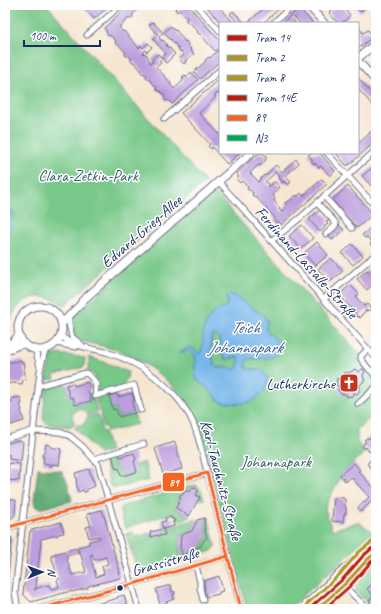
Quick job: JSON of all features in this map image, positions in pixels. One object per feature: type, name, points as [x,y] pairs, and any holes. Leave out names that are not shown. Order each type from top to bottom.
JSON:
[{"type":"main road","points":[[308,5],[323,22]]},
{"type":"main road","points":[[359,57],[375,46]]},
{"type":"main road","points":[[359,62],[376,81]]},
{"type":"main road","name":"Edvard-Grieg-Allee","points":[[57,314],[64,313],[82,301],[250,154]]},
{"type":"main road","name":"Edvard-Grieg-Allee","points":[[62,323],[81,304],[82,301]]},
{"type":"main road","points":[[44,306],[52,309],[62,323],[61,336],[56,344],[49,349],[35,350],[28,347],[24,344],[19,335],[19,320],[31,307],[44,306]]},
{"type":"main road","points":[[5,348],[19,335]]},
{"type":"main road","points":[[5,348],[11,349],[24,344]]},
{"type":"main road","points":[[301,609],[376,540]]},
{"type":"main road","points":[[322,609],[346,588],[376,553]]},
{"type":"street","points":[[87,35],[121,5]]},
{"type":"street","points":[[196,5],[219,31]]},
{"type":"street","points":[[274,22],[293,5]]},
{"type":"street","points":[[164,119],[219,71]]},
{"type":"street","points":[[271,241],[348,176],[376,150]]},
{"type":"street","points":[[329,154],[376,207]]},
{"type":"street","name":"Ferdinand-Lassalle-Straße","points":[[219,182],[376,358]]},
{"type":"street","points":[[324,196],[352,228]]},
{"type":"street","points":[[317,202],[336,224],[326,234]]},
{"type":"street","points":[[324,299],[376,254]]},
{"type":"street","points":[[69,316],[72,337],[84,347]]},
{"type":"street","name":"Karl-Tauchnitz-Straße","points":[[61,336],[70,342],[111,354],[144,370],[157,379],[176,397],[189,414],[195,427],[242,609]]},
{"type":"street","name":"Karl-Tauchnitz-Straße","points":[[56,344],[84,347]]},
{"type":"street","points":[[368,349],[361,356],[361,359],[376,376]]},
{"type":"street","points":[[18,609],[15,592],[40,366],[35,350]]},
{"type":"street","points":[[40,366],[43,361],[45,350]]},
{"type":"street","points":[[38,386],[86,373],[94,379],[96,387],[95,396],[134,385],[141,410]]},
{"type":"street","points":[[358,404],[376,387]]},
{"type":"street","points":[[5,438],[32,431],[60,432],[70,436],[83,447],[98,464],[140,609]]},
{"type":"street","points":[[94,459],[144,444]]},
{"type":"street","points":[[375,468],[371,464],[376,459]]},
{"type":"street","points":[[5,528],[207,473]]},
{"type":"street","name":"Grassistraße","points":[[39,609],[228,556]]},
{"type":"street","points":[[196,566],[203,600]]},
{"type":"street","points":[[346,588],[368,609]]},
{"type":"street","points":[[305,609],[312,599]]},
{"type":"green space","name":"Clara-Zetkin-Park","points":[[5,5],[47,5],[205,182],[65,305],[53,299],[43,297],[33,297],[25,301],[13,314],[5,337]]},
{"type":"green space","name":"Johannapark","points":[[215,193],[376,372],[376,412],[357,430],[357,442],[365,452],[340,475],[341,476],[325,509],[332,530],[358,522],[374,533],[288,609],[247,609],[200,425],[187,402],[170,383],[147,365],[122,352],[80,341],[73,332],[72,328],[72,321],[76,314],[162,237]],"holes":[[[229,294],[237,297],[264,316],[267,321],[266,330],[280,343],[279,351],[260,359],[247,360],[247,369],[261,371],[266,376],[267,381],[239,404],[222,402],[217,399],[211,391],[198,381],[195,376],[195,355],[190,350],[184,352],[179,351],[194,349],[200,353],[202,350],[204,330],[214,313],[226,307]]]},
{"type":"green space","points":[[214,334],[219,340],[222,356],[224,358],[229,359],[238,357],[238,366],[236,369],[225,366],[219,368],[214,365],[211,345],[212,335]]},
{"type":"green space","points":[[57,354],[85,358],[84,367],[54,375],[55,379],[47,380],[49,361],[52,356]]},
{"type":"green space","points":[[89,357],[128,372],[127,378],[122,387],[97,394],[98,387],[95,376],[88,371]]},
{"type":"green space","points":[[65,384],[70,398],[73,397],[75,405],[91,401],[89,394],[92,393],[97,412],[87,415],[84,411],[78,409],[75,410],[72,415],[75,423],[71,427],[47,424],[43,418],[46,388]]},
{"type":"green space","points":[[113,393],[113,410],[116,409],[119,417],[134,413],[137,424],[107,432],[106,427],[104,427],[96,399],[97,397]]},
{"type":"green space","points":[[98,414],[102,432],[104,431],[110,451],[99,454],[75,428],[77,425],[84,423],[87,417]]},
{"type":"green space","points":[[112,456],[116,469],[119,468],[121,476],[137,472],[135,465],[144,462],[149,480],[116,488],[112,487],[110,485],[103,458]]},
{"type":"green space","points":[[38,468],[62,471],[68,484],[72,501],[43,508],[36,507],[34,500]]},
{"type":"green space","points":[[194,485],[200,488],[204,499],[200,500],[199,495],[197,495],[198,490],[196,487],[191,488],[189,491],[188,489],[183,490],[184,492],[179,497],[179,501],[175,508],[190,517],[178,521],[173,513],[125,528],[120,511],[123,506]]},
{"type":"green space","points":[[208,517],[215,544],[215,548],[212,551],[146,571],[141,571],[136,567],[126,534],[133,532],[134,537],[149,533],[151,537],[165,536],[164,529],[196,519],[192,530],[180,535],[179,548],[183,556],[201,548],[205,540],[208,538],[205,527],[206,518]]},
{"type":"green space","points":[[376,561],[376,609],[373,609],[356,591],[356,586]]},
{"type":"water","points":[[5,197],[14,217],[10,219],[11,225],[9,234],[5,239]]},
{"type":"water","name":"Teich Johannapark","points":[[229,294],[237,297],[264,316],[267,321],[266,330],[280,343],[279,352],[275,356],[268,358],[248,359],[245,362],[247,369],[262,371],[266,375],[267,379],[267,384],[262,393],[254,400],[247,403],[225,403],[220,401],[197,379],[195,374],[195,355],[189,350],[179,353],[179,351],[191,347],[200,353],[202,350],[203,335],[207,320],[215,312],[226,307],[228,302],[226,297]],"holes":[[[214,334],[219,338],[225,359],[238,357],[238,366],[236,369],[232,369],[230,367],[219,368],[214,365],[211,339],[212,335]]]},
{"type":"building","points":[[82,5],[106,5],[108,7],[94,19]]},
{"type":"building","points":[[129,5],[142,5],[132,15],[133,17],[131,19],[129,18],[119,27],[139,48],[141,45],[143,48],[148,43],[152,47],[147,52],[145,50],[143,53],[147,55],[150,63],[153,62],[152,59],[158,54],[162,58],[159,61],[161,63],[156,67],[171,83],[170,84],[174,89],[184,79],[182,77],[185,75],[187,77],[191,72],[198,80],[172,104],[168,100],[166,101],[162,93],[156,89],[157,88],[149,79],[146,78],[147,76],[141,72],[134,62],[132,62],[129,56],[125,55],[126,53],[118,44],[115,43],[116,41],[106,33],[107,32],[104,28]]},
{"type":"building","points":[[175,5],[188,5],[219,40],[219,51],[217,49],[215,51],[197,32],[198,31],[186,21],[187,18],[179,10],[177,12],[175,9],[177,7]]},
{"type":"building","points":[[205,5],[218,5],[233,22],[220,22]]},
{"type":"building","points":[[268,5],[283,5],[264,22],[248,22]]},
{"type":"building","points":[[337,5],[345,5],[343,7],[350,15],[344,22],[337,22],[329,13],[329,11],[332,11]]},
{"type":"building","points":[[353,5],[364,5],[366,7],[360,12]]},
{"type":"building","points":[[299,8],[312,22],[299,22],[294,17],[292,19],[295,22],[283,22]]},
{"type":"building","points":[[233,11],[243,21],[237,22],[230,14]]},
{"type":"building","points":[[153,22],[163,33],[159,36],[159,38],[162,41],[163,40],[168,48],[169,47],[175,54],[166,63],[162,58],[166,54],[153,39],[158,35],[149,25]]},
{"type":"building","points":[[171,26],[185,42],[186,41],[188,44],[187,45],[191,49],[190,50],[194,54],[185,61],[186,62],[184,64],[179,59],[184,55],[164,32]]},
{"type":"building","points":[[359,27],[363,33],[368,30],[373,37],[359,47]]},
{"type":"building","points":[[217,51],[219,51],[219,62],[200,79],[194,72],[206,61],[205,60],[209,57],[210,58]]},
{"type":"building","points":[[359,79],[374,96],[376,95],[376,109],[359,90]]},
{"type":"building","points":[[219,80],[219,94],[217,93],[214,96],[216,97],[199,113],[219,134],[219,154],[239,154],[227,164],[212,147],[211,149],[208,146],[210,144],[181,113]]},
{"type":"building","points":[[375,129],[376,141],[349,165],[346,165],[337,154],[359,154],[359,143]]},
{"type":"building","points":[[258,154],[264,154],[267,157],[260,166],[259,165],[256,167],[250,173],[258,182],[276,165],[282,172],[296,159],[299,163],[285,176],[291,182],[288,185],[284,181],[283,183],[276,172],[265,182],[268,186],[270,186],[275,182],[280,187],[273,195],[275,199],[274,201],[282,212],[287,206],[285,203],[296,195],[297,197],[301,193],[303,196],[322,179],[327,184],[281,225],[279,222],[276,223],[274,220],[275,218],[256,197],[254,197],[252,194],[253,193],[247,189],[248,187],[242,181],[240,183],[238,181],[237,179],[239,177],[237,173]]},
{"type":"building","points":[[321,154],[335,171],[330,176],[321,166],[319,168],[315,163],[314,164],[311,161],[313,160],[308,155]]},
{"type":"building","points":[[374,166],[376,169],[376,191],[362,176]]},
{"type":"building","points":[[348,186],[373,214],[357,228],[332,200]]},
{"type":"building","points":[[320,210],[330,220],[326,222],[328,224],[320,232],[309,219]]},
{"type":"building","points":[[376,223],[376,245],[373,247],[370,244],[372,242],[367,237],[365,238],[362,235]]},
{"type":"building","points":[[302,225],[313,238],[301,249],[289,236]]},
{"type":"building","points":[[339,225],[344,230],[332,240],[328,235]]},
{"type":"building","points":[[317,242],[328,255],[315,266],[304,253]]},
{"type":"building","points":[[352,244],[363,256],[353,265],[342,253]]},
{"type":"building","points":[[331,258],[343,271],[330,282],[318,269]]},
{"type":"building","points":[[367,270],[376,279],[376,287],[373,284],[367,290],[357,279]]},
{"type":"building","points":[[350,285],[359,294],[356,297],[364,306],[367,304],[371,308],[361,315],[362,316],[360,318],[355,315],[356,314],[343,299],[342,300],[340,298],[341,297],[339,295]]},
{"type":"building","points":[[21,360],[22,363],[25,364],[24,370],[26,379],[23,380],[22,384],[8,384],[5,375],[6,361],[14,362]]},
{"type":"building","name":"Lutherkirche","points":[[355,369],[359,372],[363,369],[365,372],[363,375],[365,380],[359,386],[360,390],[357,394],[353,393],[351,397],[347,397],[346,394],[341,394],[338,390],[339,386],[336,385],[336,380],[338,378],[339,380],[341,379],[341,376],[344,373],[349,373],[348,374]]},
{"type":"building","points":[[88,382],[91,389],[88,390],[91,401],[75,405],[73,397],[70,398],[66,385],[73,383],[74,386]]},
{"type":"building","points":[[132,393],[134,401],[132,402],[135,413],[119,417],[116,409],[113,410],[109,396],[117,394],[118,397]]},
{"type":"building","points":[[20,397],[22,404],[20,405],[21,411],[24,421],[7,426],[5,419],[5,417],[7,417],[5,412],[5,404],[12,402],[11,399]]},
{"type":"building","points":[[373,434],[376,438],[376,447],[371,452],[368,451],[366,447],[365,449],[362,446],[366,442],[364,440],[369,439]]},
{"type":"building","points":[[20,440],[23,442],[21,461],[9,459],[9,454],[5,456],[5,444]]},
{"type":"building","points":[[175,442],[182,469],[163,474],[155,448]]},
{"type":"building","points":[[46,444],[50,445],[50,447],[61,449],[59,465],[52,464],[52,466],[49,466],[49,464],[43,463],[44,457],[42,457]]},
{"type":"building","points":[[119,453],[120,457],[134,453],[136,460],[134,461],[137,472],[121,476],[119,468],[116,469],[112,456]]},
{"type":"building","points":[[9,463],[20,464],[19,481],[7,480]]},
{"type":"building","points":[[354,463],[360,470],[358,471],[376,490],[376,505],[372,501],[361,512],[358,508],[369,497],[351,477],[346,482],[340,475]]},
{"type":"building","points":[[89,469],[95,486],[87,489],[86,492],[83,490],[78,492],[75,473]]},
{"type":"building","points":[[195,487],[198,490],[196,496],[199,496],[200,499],[189,516],[176,508],[181,498],[179,497],[184,493],[184,490],[190,492],[192,488]]},
{"type":"building","points":[[340,497],[345,499],[346,514],[344,514],[343,522],[332,521],[334,498]]},
{"type":"building","points":[[5,499],[16,500],[15,515],[12,518],[5,520]]},
{"type":"building","points":[[102,510],[119,568],[120,578],[88,586],[88,588],[31,602],[23,594],[30,531],[61,522],[64,533],[42,538],[40,540],[36,587],[34,590],[49,585],[52,589],[56,588],[59,587],[57,580],[59,578],[51,555],[76,548],[77,551],[79,551],[78,547],[89,544],[89,541],[100,538],[99,536],[89,538],[86,527],[91,526],[87,514]],"holes":[[[80,552],[86,572],[72,575],[66,556]],[[92,554],[94,560],[106,557],[108,564],[102,566],[104,574],[96,577],[90,555]]]},
{"type":"building","points":[[171,517],[175,521],[173,522],[174,526],[163,529],[161,522],[166,521],[165,518]]},
{"type":"building","points":[[205,518],[204,527],[207,538],[200,547],[195,548],[194,550],[183,555],[180,548],[181,535],[192,531],[197,520]]},
{"type":"building","points":[[163,529],[165,535],[151,537],[150,532]]},
{"type":"building","points":[[9,536],[12,539],[5,593],[5,537]]},
{"type":"building","points":[[219,576],[223,591],[219,592],[219,594],[206,597],[204,581]]},
{"type":"building","points":[[376,580],[376,608],[374,606],[373,607],[369,600],[374,596],[367,589]]},
{"type":"building","points":[[171,585],[172,592],[174,591],[175,594],[173,594],[174,599],[166,602],[165,606],[163,607],[161,604],[160,605],[156,589]]},
{"type":"building","points":[[124,595],[128,609],[90,609],[90,606]]},
{"type":"tram line","name":"8","points":[[306,605],[339,575],[359,552],[373,541]]},
{"type":"tram line","name":"14","points":[[309,609],[343,579],[363,556],[376,545]]},
{"type":"tram line","name":"2","points":[[317,609],[346,583],[376,552]]},
{"type":"tram line","name":"14E","points":[[324,609],[350,586],[376,558]]},
{"type":"transit line","name":"89","points":[[5,528],[207,473],[241,609]]},
{"type":"transit line","name":"N3","points":[[305,609],[312,599],[376,540]]},
{"type":"transit line","name":"89","points":[[39,609],[133,584],[228,556]]},
{"type":"place","name":"Lutherkirche","points":[[349,383]]}]
